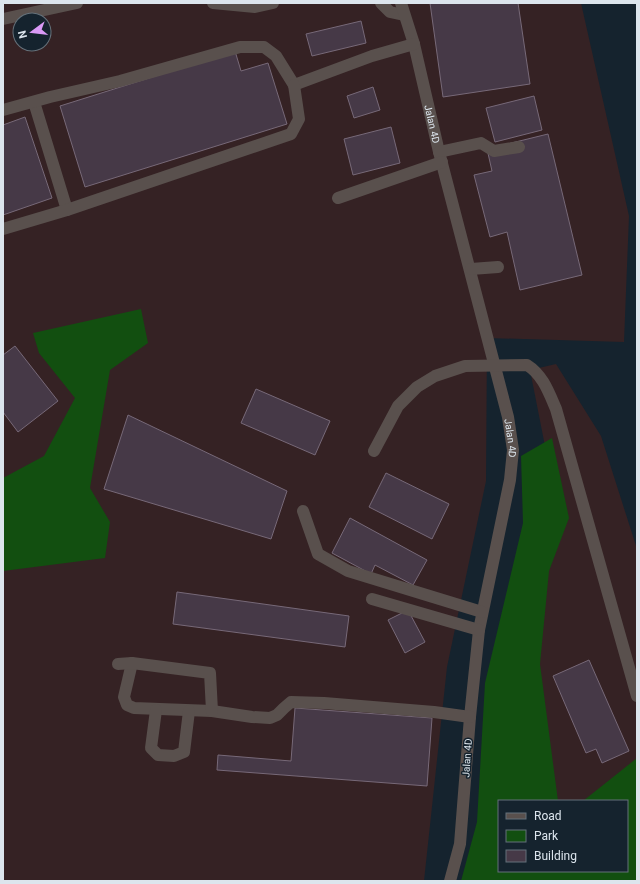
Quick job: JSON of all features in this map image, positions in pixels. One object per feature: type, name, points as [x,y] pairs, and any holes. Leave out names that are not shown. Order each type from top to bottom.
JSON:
[{"type":"street","points":[[3,19],[77,3]]},
{"type":"street","points":[[213,3],[255,7],[273,3]]},
{"type":"street","points":[[381,3],[390,12],[404,15]]},
{"type":"street","name":"Jalan 4D","points":[[401,3],[414,44],[441,157],[471,269],[508,417],[513,450],[510,480],[479,630],[470,717],[460,844],[450,881]]},
{"type":"street","points":[[294,85],[372,56],[414,44]]},
{"type":"street","points":[[3,110],[120,81],[240,47],[264,47],[276,56],[294,85],[299,119],[291,134],[67,210],[3,228]]},
{"type":"street","points":[[34,102],[67,210]]},
{"type":"street","points":[[338,198],[480,143],[494,151],[519,147]]},
{"type":"street","points":[[471,269],[498,267]]},
{"type":"street","points":[[374,451],[398,406],[417,387],[435,376],[465,366],[527,365],[534,369],[542,378],[556,409],[636,690]]},
{"type":"street","points":[[303,511],[318,554],[348,571],[482,612]]},
{"type":"street","points":[[372,599],[479,630]]},
{"type":"street","points":[[132,663],[124,697],[127,705],[134,708],[212,711],[270,718],[277,715],[291,702],[324,703],[434,712],[470,717]]},
{"type":"street","points":[[118,664],[132,663],[210,673],[212,711]]},
{"type":"street","points":[[156,710],[151,748],[158,755],[174,756],[184,752],[189,710]]},
{"type":"shaded area","points":[[3,3],[581,3],[629,216],[624,342],[487,338],[486,481],[447,667],[424,881],[3,881]]},
{"type":"shaded area","points":[[556,364],[601,436],[637,549],[637,881],[492,881],[498,872],[628,872],[628,800],[505,800],[545,446],[530,370]]},
{"type":"green space","points":[[141,309],[148,343],[110,370],[90,488],[110,522],[105,558],[3,571],[3,478],[44,456],[75,398],[39,353],[33,333]]},
{"type":"green space","points":[[552,438],[569,518],[549,571],[540,664],[558,800],[498,800],[498,872],[628,872],[628,800],[584,800],[637,758],[637,881],[461,881],[477,822],[485,683],[523,523],[521,456]]},
{"type":"building","points":[[430,3],[518,3],[530,84],[443,97]]},
{"type":"building","points":[[361,21],[366,43],[312,56],[306,34]]},
{"type":"building","points":[[235,51],[241,71],[268,63],[287,124],[85,187],[60,106]]},
{"type":"building","points":[[373,87],[380,110],[354,118],[347,96]]},
{"type":"building","points":[[534,96],[542,130],[495,142],[486,108]]},
{"type":"building","points":[[25,117],[52,198],[3,215],[3,125]]},
{"type":"building","points":[[391,127],[400,163],[353,175],[344,139]]},
{"type":"building","points":[[548,134],[582,275],[520,290],[507,232],[490,237],[474,175],[492,171],[487,149]]},
{"type":"building","points":[[15,346],[58,401],[18,432],[3,412],[3,355]]},
{"type":"building","points":[[256,389],[330,421],[315,455],[241,423]]},
{"type":"building","points":[[128,415],[287,491],[271,539],[104,489]]},
{"type":"building","points":[[386,473],[449,504],[432,539],[369,507]]},
{"type":"building","points":[[350,518],[427,560],[413,585],[375,565],[371,574],[332,553]]},
{"type":"building","points":[[177,592],[349,616],[345,647],[173,624]]},
{"type":"building","points":[[408,610],[425,642],[405,653],[388,620]]},
{"type":"building","points":[[589,660],[629,751],[602,763],[596,749],[586,753],[553,676]]},
{"type":"building","points":[[295,708],[432,718],[427,786],[217,770],[218,755],[291,761]]}]
